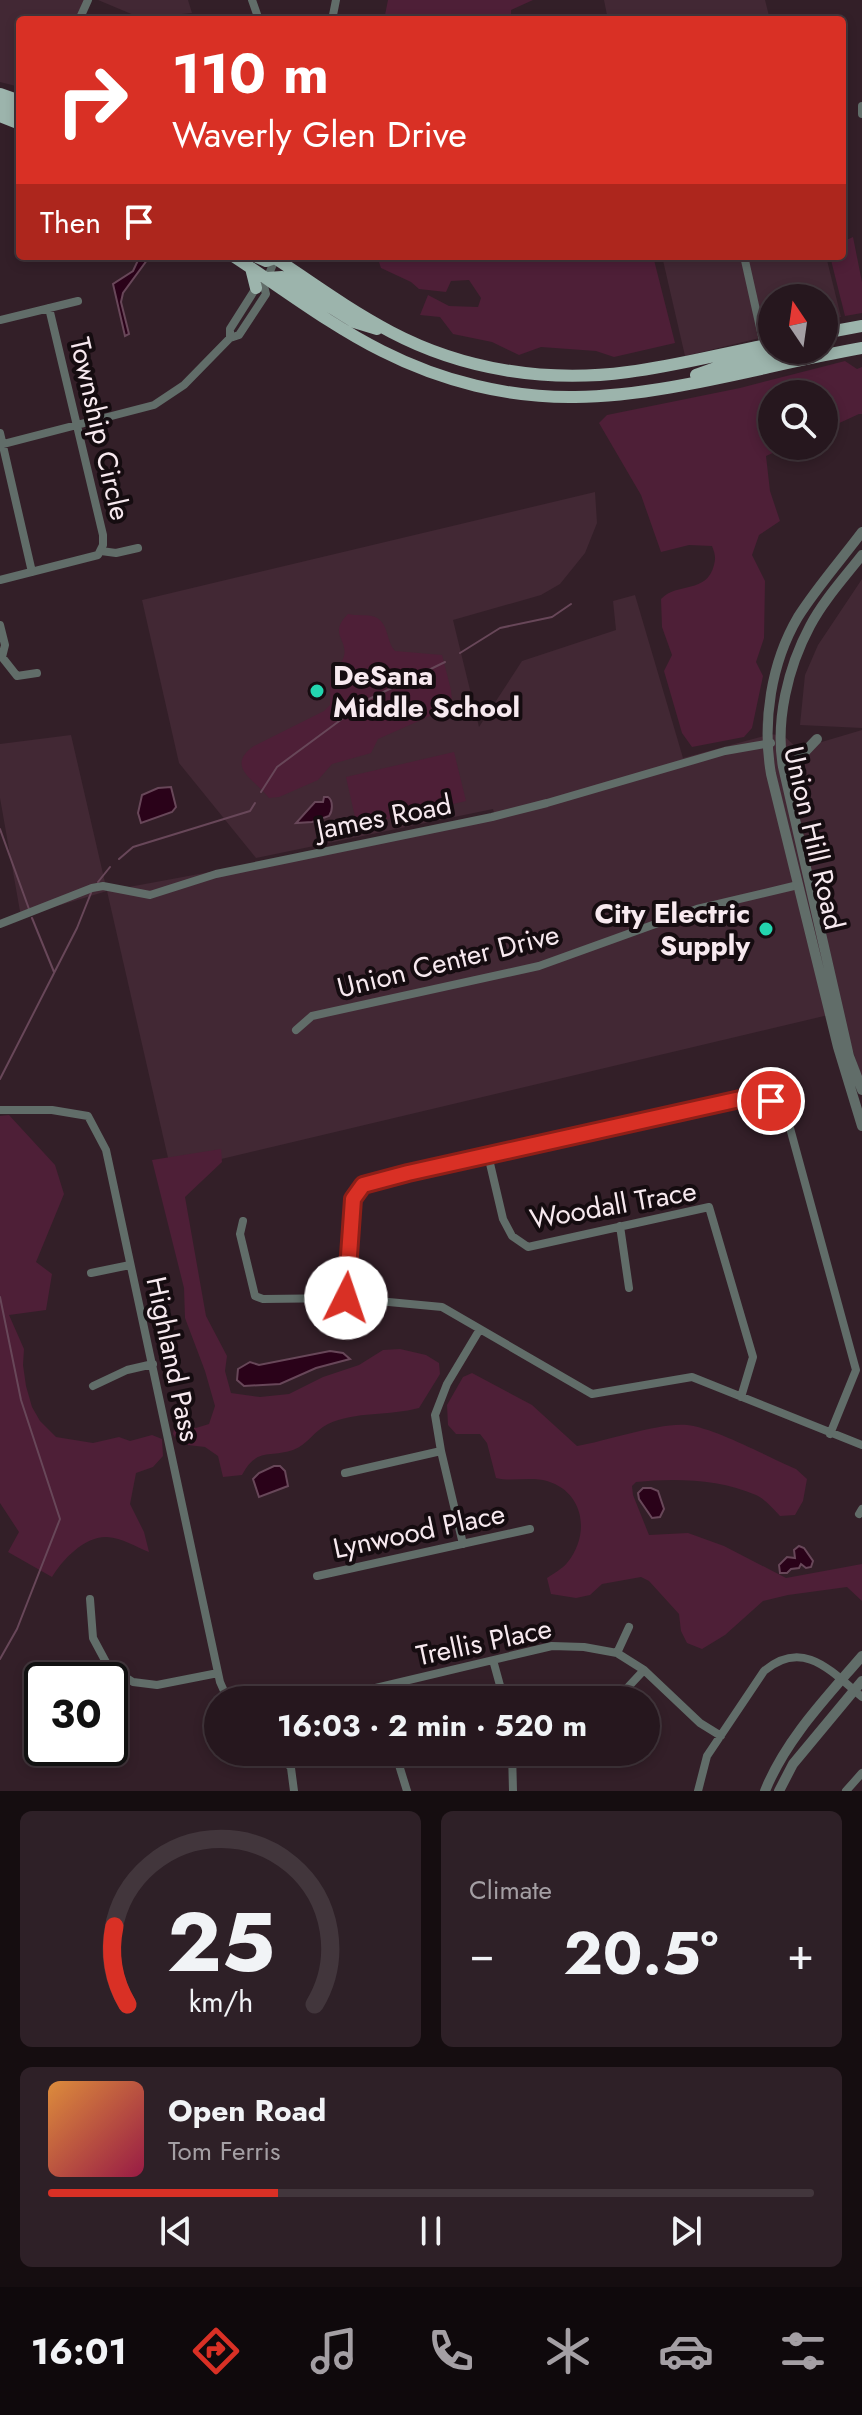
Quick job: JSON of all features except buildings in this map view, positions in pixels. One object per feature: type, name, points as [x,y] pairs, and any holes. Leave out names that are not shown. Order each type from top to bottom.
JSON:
[{"type":"main road","points":[[0,105],[13,118]]},
{"type":"main road","points":[[279,260],[392,332],[433,351],[470,363],[523,373],[564,376],[631,372],[758,354]]},
{"type":"main road","points":[[253,262],[262,284],[368,344],[443,377],[481,387],[548,397],[613,395],[676,385],[727,364],[758,356]]},
{"type":"main road","points":[[262,284],[282,277],[354,322],[392,332]]},
{"type":"main road","points":[[838,331],[858,327]]},
{"type":"main road","points":[[838,336],[858,327]]},
{"type":"main road","points":[[838,349],[862,348]]},
{"type":"main road","points":[[548,397],[566,409]]},
{"type":"street","points":[[862,106],[862,114]]},
{"type":"street","points":[[1,444],[154,405],[184,385],[230,338],[230,329],[262,284],[273,260]]},
{"type":"street","points":[[745,260],[758,313]]},
{"type":"street","name":"Township Circle","points":[[0,320],[78,301]]},
{"type":"street","name":"Township Circle","points":[[0,580],[83,560],[101,551],[103,535],[49,308]]},
{"type":"street","points":[[0,433],[32,572]]},
{"type":"street","name":"Union Hill Road","points":[[862,532],[791,631],[773,687],[766,744],[838,1047],[862,1126]]},
{"type":"street","points":[[101,551],[116,553],[138,548]]},
{"type":"street","name":"Union Hill Road","points":[[862,555],[819,611],[804,639],[785,695],[780,742],[849,1056],[862,1090]]},
{"type":"street","points":[[0,625],[5,645],[2,657],[17,676],[37,673]]},
{"type":"street","points":[[789,791],[797,760],[817,739]]},
{"type":"street","name":"James Road","points":[[0,924],[92,888],[103,886],[150,895],[216,874],[492,817],[725,751],[780,742]]},
{"type":"street","name":"Union Center Drive","points":[[296,1030],[312,1016],[539,966],[697,909],[798,885]]},
{"type":"street","points":[[346,1298],[353,1199],[363,1185],[749,1097],[771,1101],[787,1117],[856,1370],[830,1434]]},
{"type":"street","name":"Highland Pass","points":[[0,1110],[52,1110],[88,1116],[106,1150],[223,1686]]},
{"type":"street","name":"Woodall Trace","points":[[488,1155],[503,1219],[512,1236],[528,1247],[709,1207],[753,1357],[741,1397]]},
{"type":"street","points":[[243,1221],[240,1234],[255,1296],[263,1299],[346,1298],[442,1307],[592,1394],[692,1377],[862,1445]]},
{"type":"street","points":[[620,1226],[629,1288]]},
{"type":"street","points":[[91,1273],[130,1265]]},
{"type":"street","points":[[463,1544],[435,1415],[447,1384],[480,1329]]},
{"type":"street","points":[[93,1386],[127,1370],[153,1364]]},
{"type":"street","points":[[345,1473],[441,1451]]},
{"type":"street","name":"Lynwood Place","points":[[317,1576],[530,1529]]},
{"type":"street","points":[[90,1599],[93,1638],[106,1662]]},
{"type":"street","points":[[617,1653],[629,1627]]},
{"type":"street","name":"Trellis Place","points":[[384,1686],[552,1646],[584,1647],[617,1653],[644,1670],[700,1723],[721,1736]]},
{"type":"street","points":[[698,1791],[707,1756],[764,1671],[776,1661],[794,1656],[816,1660],[858,1694]]},
{"type":"street","points":[[765,1791],[782,1755],[862,1656]]},
{"type":"street","points":[[493,1660],[500,1686]]},
{"type":"street","points":[[629,1686],[644,1670]]},
{"type":"street","points":[[128,1679],[157,1685],[218,1673]]},
{"type":"street","points":[[779,1791],[793,1764],[858,1694],[862,1681]]},
{"type":"street","points":[[290,1766],[294,1791]]},
{"type":"street","points":[[399,1766],[407,1791]]},
{"type":"street","points":[[512,1766],[513,1791]]},
{"type":"street","points":[[846,1791],[862,1773]]},
{"type":"shaded area","points":[[0,0],[87,0],[80,16],[16,16],[16,86],[0,82]]},
{"type":"shaded area","points":[[98,0],[188,0],[192,13],[161,16],[136,16]]},
{"type":"shaded area","points":[[388,0],[533,0],[511,10],[511,16],[385,16]]},
{"type":"shaded area","points":[[604,0],[765,0],[769,16],[607,16]]},
{"type":"shaded area","points":[[853,237],[862,282],[862,313],[845,316],[831,260],[846,260],[846,240]]},
{"type":"shaded area","points":[[138,260],[147,260],[123,293],[121,302],[129,334],[125,336],[113,284],[133,271]]},
{"type":"shaded area","points":[[378,260],[654,260],[675,343],[614,357],[596,351],[541,347],[519,355],[492,342],[453,334],[440,317],[420,315],[428,295],[449,306],[478,307],[481,298],[469,280],[451,281],[446,292],[419,289],[381,268]]},
{"type":"shaded area","points":[[663,260],[827,260],[833,284],[758,284],[758,338],[685,356]]},
{"type":"shaded area","points":[[845,361],[857,369],[862,367],[862,414],[838,424],[838,380],[771,380],[838,364]]},
{"type":"shaded area","points":[[758,383],[758,460],[766,460],[770,491],[780,521],[759,535],[752,555],[765,581],[764,638],[756,662],[763,676],[752,728],[744,737],[692,747],[682,733],[664,671],[672,655],[662,627],[661,599],[705,580],[714,565],[714,551],[712,546],[689,545],[661,552],[641,495],[599,423],[607,415]]},
{"type":"shaded area","points":[[595,492],[597,523],[585,553],[560,584],[541,595],[453,620],[479,727],[522,661],[616,630],[613,601],[635,595],[683,758],[771,734],[784,736],[798,749],[862,730],[862,1080],[841,1012],[171,1171],[107,891],[496,819],[493,809],[256,858],[179,763],[142,600]]},
{"type":"shaded area","points":[[862,579],[862,728],[800,725],[805,675],[818,645]]},
{"type":"shaded area","points":[[348,614],[372,616],[380,620],[395,651],[442,655],[452,701],[441,711],[378,739],[371,753],[332,764],[318,780],[279,797],[269,798],[245,773],[242,760],[254,746],[324,711],[330,705],[331,678],[344,656],[339,632]]},
{"type":"shaded area","points":[[71,735],[107,891],[21,917],[0,798],[0,744]]},
{"type":"shaded area","points":[[454,752],[466,801],[357,826],[346,777]]},
{"type":"shaded area","points":[[171,787],[176,807],[172,812],[141,823],[138,813],[142,795],[158,788]]},
{"type":"shaded area","points":[[324,797],[330,798],[332,803],[329,816],[296,823],[315,802],[323,802]]},
{"type":"shaded area","points":[[9,1115],[55,1165],[64,1194],[36,1262],[52,1274],[46,1310],[9,1315],[24,1349],[23,1365],[32,1407],[40,1421],[56,1437],[93,1443],[119,1437],[130,1441],[152,1435],[162,1439],[163,1456],[153,1467],[136,1473],[130,1504],[144,1532],[149,1552],[118,1539],[107,1537],[91,1540],[75,1550],[52,1577],[8,1552],[19,1532],[0,1503],[0,1116]]},
{"type":"shaded area","points":[[221,1149],[222,1162],[185,1197],[206,1316],[227,1356],[225,1371],[231,1393],[260,1397],[289,1394],[323,1377],[359,1365],[383,1350],[400,1349],[426,1355],[439,1363],[440,1374],[419,1408],[338,1420],[323,1427],[298,1448],[258,1457],[242,1475],[223,1477],[218,1456],[205,1447],[179,1444],[173,1434],[175,1424],[196,1428],[209,1424],[215,1406],[185,1318],[184,1288],[152,1160]]},
{"type":"shaded area","points":[[330,1351],[343,1353],[350,1359],[316,1368],[280,1384],[244,1386],[237,1380],[238,1369],[250,1362],[259,1365]]},
{"type":"shaded area","points":[[472,1373],[532,1405],[577,1446],[648,1429],[687,1425],[726,1437],[796,1469],[807,1479],[803,1501],[795,1515],[780,1516],[756,1495],[712,1483],[681,1480],[636,1482],[632,1486],[633,1495],[649,1535],[688,1533],[724,1546],[786,1578],[862,1564],[862,1601],[847,1587],[763,1601],[725,1635],[702,1649],[687,1643],[681,1631],[679,1614],[649,1581],[641,1577],[602,1584],[590,1595],[576,1598],[551,1594],[547,1578],[567,1563],[575,1552],[581,1527],[580,1515],[569,1494],[559,1486],[535,1479],[496,1478],[487,1443],[480,1434],[456,1434],[448,1425],[447,1405],[463,1377]]},
{"type":"shaded area","points":[[274,1466],[280,1466],[285,1471],[288,1486],[259,1497],[253,1479]]},
{"type":"shaded area","points":[[643,1488],[658,1491],[664,1509],[660,1517],[652,1518],[639,1499],[638,1493]]},
{"type":"shaded area","points":[[799,1546],[813,1561],[811,1567],[801,1564],[799,1568],[780,1573],[779,1565],[787,1557],[795,1558],[794,1550]]},
{"type":"waterway","points":[[460,653],[500,628],[552,617],[571,604]]},
{"type":"waterway","points":[[261,792],[277,767],[369,699],[445,662]]},
{"type":"waterway","points":[[119,859],[133,847],[250,811],[255,803]]},
{"type":"waterway","points":[[0,829],[29,909]]},
{"type":"waterway","points":[[98,882],[110,867]]},
{"type":"waterway","points":[[0,1079],[77,928],[91,893]]},
{"type":"waterway","points":[[32,918],[54,972]]},
{"type":"waterway","points":[[0,1297],[21,1400],[60,1519],[17,1629],[0,1659]]},
{"type":"place","name":"DeSana Middle School","points":[[317,691]]},
{"type":"place","name":"City Electric Supply","points":[[766,929]]},
{"type":"route","points":[[346,1298],[353,1199],[363,1185],[749,1097],[771,1101]]}]
